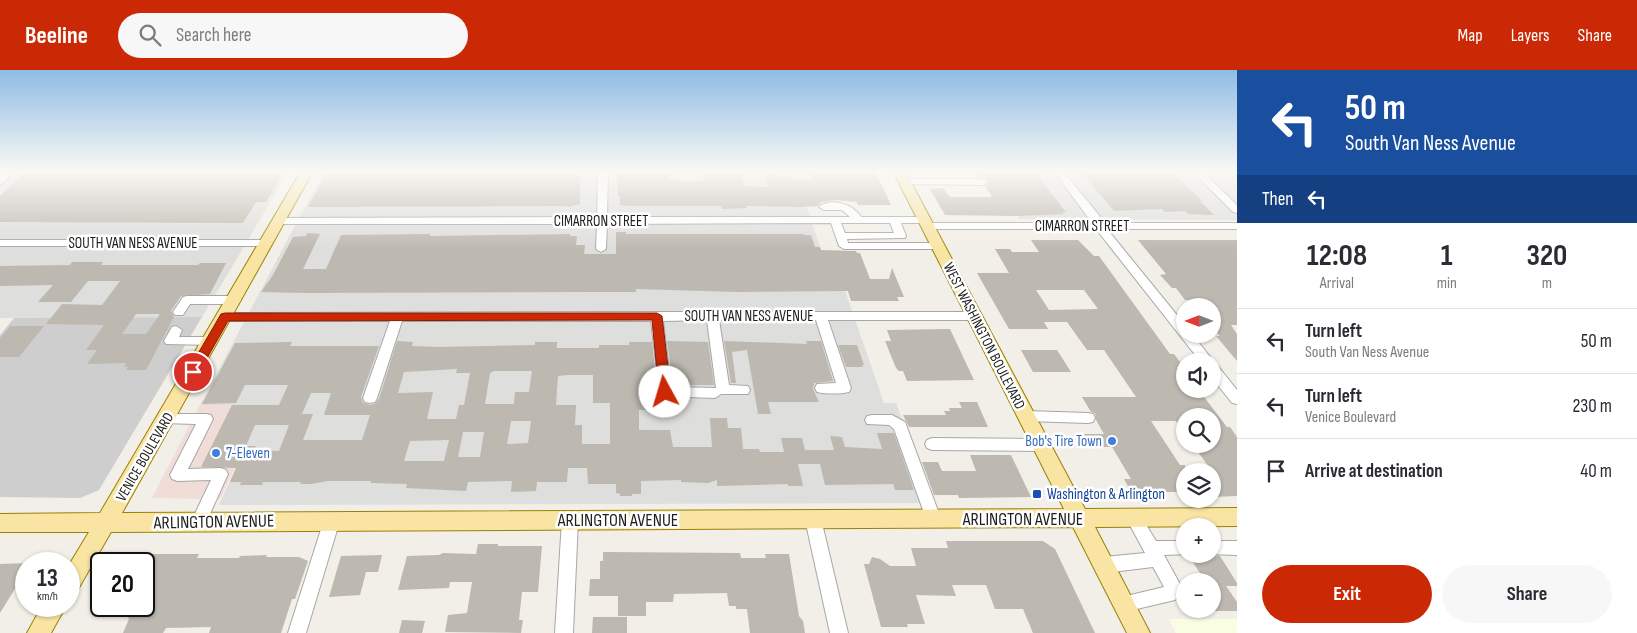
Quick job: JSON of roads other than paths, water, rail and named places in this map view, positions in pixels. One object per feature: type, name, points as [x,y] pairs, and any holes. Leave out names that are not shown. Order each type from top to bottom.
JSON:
[{"type":"main road","name":"VENICE BOULEVARD","points":[[80,566],[107,523],[235,300],[292,197]]},
{"type":"main road","name":"WEST WASHINGTON BOULEVARD","points":[[913,197],[1139,633]]},
{"type":"main road","name":"ARLINGTON AVENUE","points":[[0,523],[332,520],[1237,518]]},
{"type":"main road","points":[[38,633],[48,617]]},
{"type":"street","points":[[601,249],[602,197]]},
{"type":"street","points":[[1079,197],[1094,216],[1099,226],[1201,353]]},
{"type":"street","points":[[1224,197],[1237,210]]},
{"type":"street","points":[[824,207],[850,209],[857,220]]},
{"type":"street","points":[[835,220],[844,246],[938,246]]},
{"type":"street","name":"CIMARRON STREET","points":[[278,221],[894,220],[926,223],[1237,226]]},
{"type":"street","points":[[840,236],[901,236],[894,220]]},
{"type":"street","name":"SOUTH VAN NESS AVENUE","points":[[0,243],[266,242]]},
{"type":"street","points":[[180,312],[187,300],[235,300]]},
{"type":"street","points":[[657,316],[665,392],[714,393]]},
{"type":"street","points":[[712,316],[723,390],[743,390]]},
{"type":"street","points":[[820,316],[844,388],[822,388]]},
{"type":"street","name":"SOUTH VAN NESS AVENUE","points":[[225,317],[974,316]]},
{"type":"street","points":[[370,398],[397,317]]},
{"type":"street","points":[[176,330],[170,341],[211,341]]},
{"type":"street","points":[[1221,379],[1237,399]]},
{"type":"street","points":[[1026,416],[1088,418]]},
{"type":"street","points":[[166,420],[206,419],[177,474],[221,474],[199,522]]},
{"type":"street","points":[[872,420],[892,420],[900,426],[933,519]]},
{"type":"street","points":[[932,444],[1041,445]]},
{"type":"street","points":[[1124,604],[1169,594],[1173,590],[1173,586],[1134,518]]},
{"type":"street","points":[[813,519],[839,633]]},
{"type":"street","points":[[297,633],[332,520]]},
{"type":"street","points":[[564,633],[570,520]]},
{"type":"street","points":[[1221,548],[1237,548]]},
{"type":"street","points":[[1104,565],[1176,550]]},
{"type":"place","name":"Bob's Tire Town","points":[[1112,441]]},
{"type":"place","name":"7-Eleven","points":[[216,453]]},
{"type":"place","name":"Washington & Arlington","points":[[1037,494]]}]
